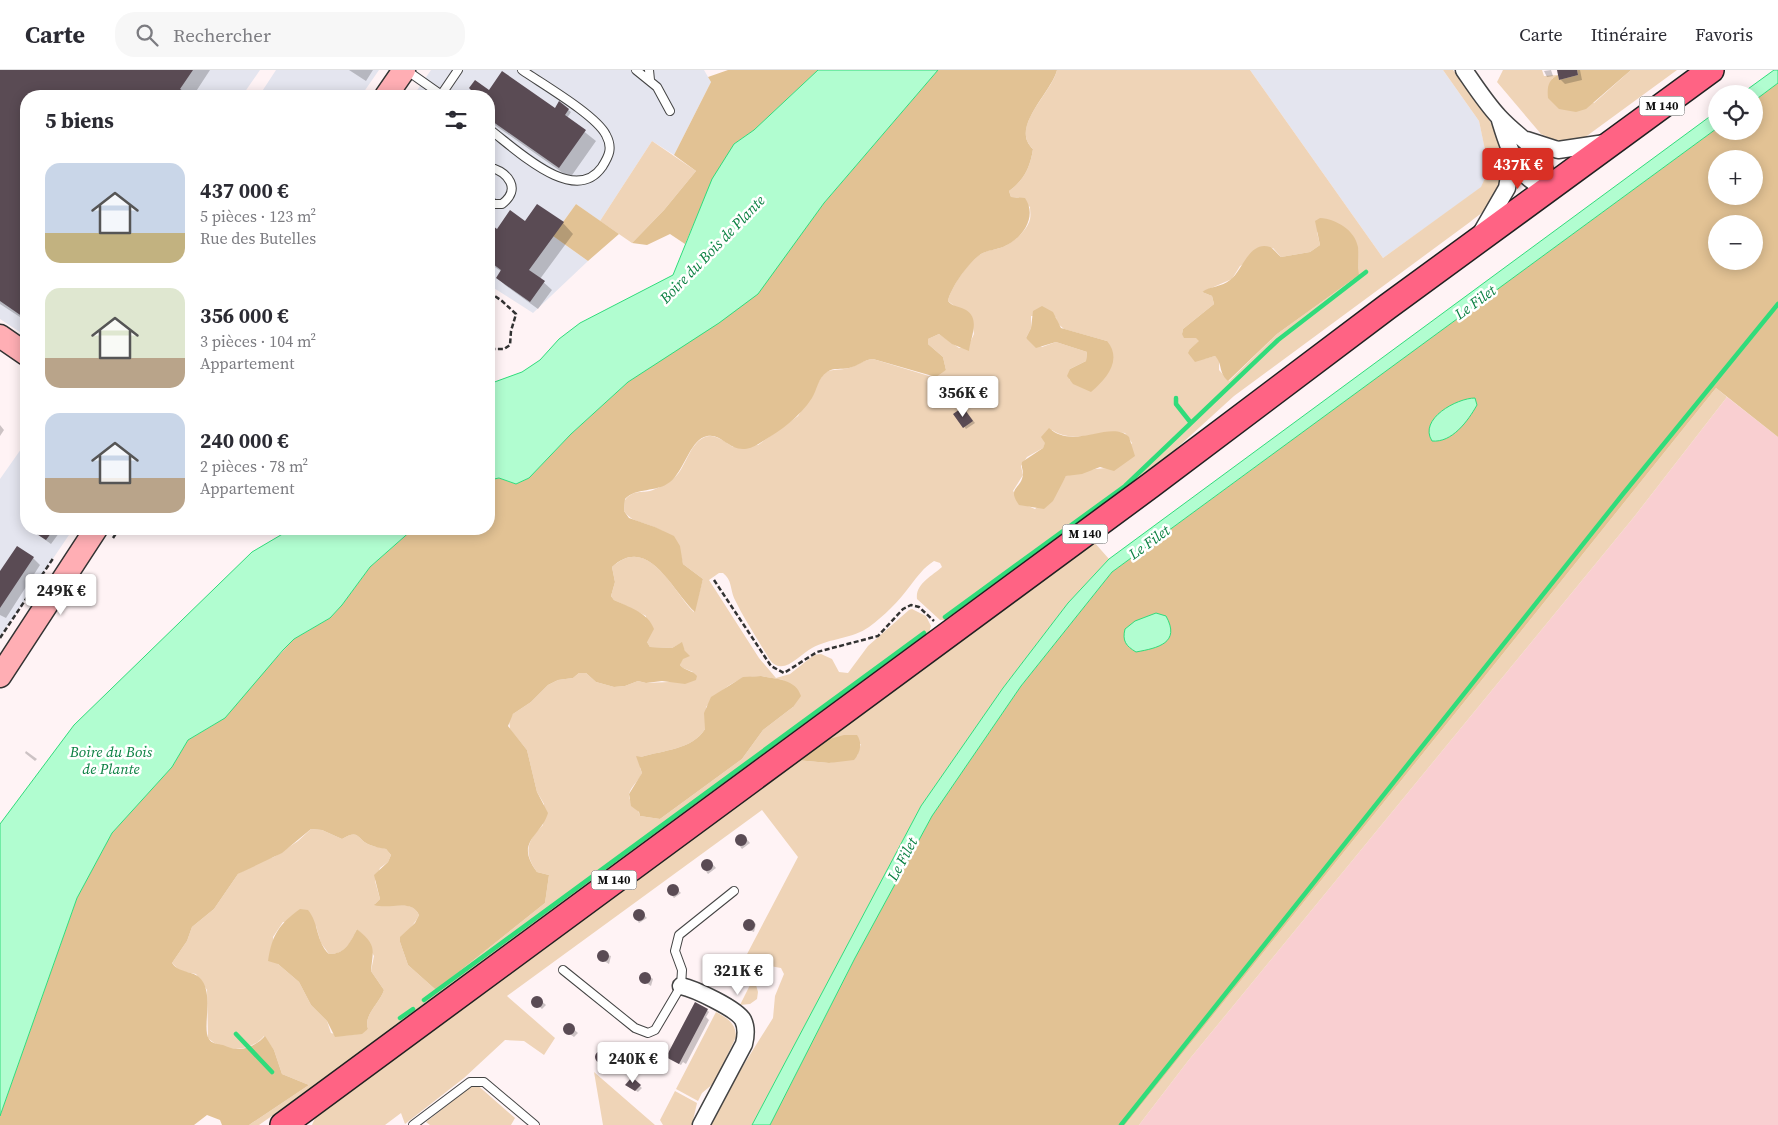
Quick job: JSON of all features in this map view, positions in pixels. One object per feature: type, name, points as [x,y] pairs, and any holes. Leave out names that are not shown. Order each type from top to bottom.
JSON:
[{"type":"main road","points":[[390,90],[405,70]]},
{"type":"main road","name":"M 140","points":[[283,1125],[946,636],[1474,243],[1711,70]]},
{"type":"main road","points":[[0,336],[20,350]]},
{"type":"main road","points":[[0,676],[92,535]]},
{"type":"street","points":[[1464,70],[1499,118],[1525,139],[1542,158],[1547,170],[1548,189],[1535,185],[1512,158],[1499,118]]},
{"type":"street","points":[[1525,139],[1551,149],[1568,150],[1613,141]]},
{"type":"street","points":[[1474,243],[1507,188],[1512,158]]},
{"type":"street","points":[[681,986],[692,989],[739,1015],[746,1032],[744,1044],[702,1125]]},
{"type":"lane","points":[[405,70],[433,90]]},
{"type":"lane","points":[[446,90],[458,70]]},
{"type":"lane","points":[[495,133],[548,171],[572,182],[594,176],[608,156],[609,144],[601,127],[522,70]]},
{"type":"lane","points":[[636,70],[650,80],[670,111]]},
{"type":"lane","points":[[649,70],[650,80]]},
{"type":"lane","points":[[495,170],[509,179],[513,187],[513,192],[502,204],[495,204]]},
{"type":"lane","points":[[563,970],[635,1028],[648,1033],[660,1025],[681,986],[682,970],[675,951],[679,935],[684,929],[734,891]]},
{"type":"lane","points":[[414,1125],[470,1082],[479,1080],[484,1082],[535,1125]]},
{"type":"path","points":[[495,296],[514,310],[516,317],[510,331],[510,345],[504,349],[495,349]]},
{"type":"path","points":[[0,638],[58,552]]},
{"type":"path","points":[[714,580],[771,666],[784,673],[817,652],[878,636],[904,609],[912,605],[929,615],[946,636]]},
{"type":"shaded area","points":[[0,70],[260,70],[246,90],[20,90],[20,332],[0,319]]},
{"type":"shaded area","points":[[276,70],[379,70],[365,90],[263,90]]},
{"type":"shaded area","points":[[431,70],[704,70],[711,82],[674,155],[652,141],[600,221],[576,204],[553,236],[588,261],[533,313],[495,289],[495,90],[417,90]]},
{"type":"shaded area","points":[[728,70],[818,70],[754,130],[734,144],[698,214],[685,244],[670,234],[647,245],[632,243],[664,210],[696,171],[674,155],[711,82],[708,77]]},
{"type":"shaded area","points":[[938,70],[1057,70],[1054,79],[1034,110],[1026,131],[1027,140],[1033,149],[1028,168],[1019,182],[1009,191],[1011,197],[1025,198],[1029,205],[1030,213],[1026,227],[1010,243],[981,254],[976,258],[961,275],[948,301],[966,310],[973,319],[974,329],[969,351],[952,344],[939,334],[928,339],[928,344],[943,357],[946,370],[936,377],[873,359],[849,368],[830,370],[822,377],[812,398],[801,412],[789,424],[760,443],[750,448],[742,449],[717,437],[704,437],[695,445],[670,482],[659,488],[635,493],[625,499],[624,511],[629,518],[674,536],[680,546],[683,564],[703,579],[695,612],[669,580],[649,561],[637,557],[625,558],[612,567],[615,582],[611,596],[614,600],[642,614],[651,623],[654,629],[647,642],[650,647],[672,648],[682,642],[685,651],[690,656],[683,659],[680,665],[697,676],[696,680],[685,684],[662,681],[646,683],[638,681],[625,686],[614,687],[596,682],[586,673],[579,673],[573,678],[558,680],[548,685],[531,702],[513,714],[508,726],[527,750],[537,792],[548,813],[545,821],[531,840],[528,853],[537,872],[549,875],[545,903],[436,990],[408,965],[400,942],[400,937],[415,923],[419,915],[411,907],[374,905],[380,899],[374,875],[388,862],[391,855],[386,849],[370,845],[355,835],[342,839],[322,830],[311,829],[282,853],[238,874],[214,909],[192,927],[187,941],[172,963],[179,969],[196,975],[203,982],[207,997],[207,1034],[210,1041],[215,1044],[241,1049],[253,1046],[265,1036],[274,1050],[282,1074],[309,1085],[249,1125],[222,1125],[220,1120],[207,1115],[194,1125],[0,1125],[0,1116],[77,898],[112,833],[172,767],[188,740],[215,724],[294,639],[330,618],[370,567],[406,535],[495,535],[495,479],[499,478],[516,484],[529,478],[571,434],[628,382],[757,294],[824,203]]},
{"type":"shaded area","points":[[1057,70],[1250,70],[1383,258],[1481,187],[1489,169],[1479,121],[1443,70],[1453,70],[1475,99],[1496,132],[1505,167],[1502,185],[1493,202],[1482,213],[1234,396],[1157,466],[947,620],[940,620],[917,599],[921,585],[942,567],[940,563],[934,561],[921,572],[891,608],[869,627],[855,634],[812,648],[786,666],[780,666],[775,665],[770,660],[742,614],[726,576],[723,573],[719,573],[709,580],[759,658],[776,678],[790,674],[814,655],[821,654],[832,659],[839,672],[848,673],[868,646],[909,610],[912,609],[926,616],[931,626],[929,633],[919,644],[323,1080],[259,1125],[249,1125],[309,1085],[282,1074],[274,1050],[264,1036],[251,1046],[236,1049],[221,1046],[208,1038],[207,990],[196,974],[180,971],[172,963],[187,941],[192,927],[214,909],[238,874],[261,861],[274,857],[298,841],[311,829],[322,830],[342,839],[355,835],[370,845],[386,849],[391,855],[388,862],[380,868],[375,881],[380,899],[375,904],[411,907],[419,915],[400,942],[408,965],[436,990],[545,903],[549,875],[537,872],[529,853],[530,841],[543,825],[544,804],[537,792],[527,750],[510,729],[509,720],[513,714],[531,702],[548,685],[558,680],[573,678],[579,673],[586,673],[596,682],[614,687],[625,686],[638,681],[646,683],[669,682],[693,672],[680,665],[685,651],[681,643],[672,648],[650,647],[647,642],[646,616],[614,600],[611,596],[615,582],[612,567],[625,558],[637,557],[649,561],[669,580],[694,612],[703,579],[683,564],[678,548],[670,537],[659,529],[628,516],[624,511],[625,500],[634,493],[653,490],[672,480],[680,471],[696,444],[705,437],[716,437],[733,447],[758,445],[798,416],[827,371],[849,368],[863,361],[873,359],[929,376],[946,370],[943,357],[928,344],[928,339],[939,334],[959,348],[969,345],[974,334],[972,320],[948,301],[950,295],[966,268],[976,257],[1009,244],[1023,232],[1029,223],[1030,207],[1018,197],[1011,197],[1009,191],[1019,182],[1028,168],[1033,149],[1027,140],[1026,131],[1029,120],[1054,79]],"holes":[[[1317,232],[1358,248],[1359,275],[1277,334],[1229,381],[1219,370],[1219,359],[1215,356],[1204,359],[1190,349],[1200,341],[1197,338],[1182,334],[1183,329],[1214,304],[1212,296],[1202,292],[1232,279],[1240,266],[1273,248],[1281,257],[1310,252],[1320,245]],[[1031,316],[1056,317],[1057,323],[1064,329],[1107,341],[1069,380],[1070,369],[1086,361],[1087,352],[1056,342],[1042,347],[1026,338],[1031,328]],[[1052,430],[1070,436],[1125,433],[1132,443],[1111,469],[1096,469],[1066,476],[1060,485],[1035,509],[1028,506],[1013,491],[1023,475],[1021,466],[1027,457],[1043,448]],[[761,676],[783,680],[793,707],[763,730],[742,759],[660,819],[640,816],[630,800],[629,794],[642,773],[640,768],[641,757],[676,748],[693,741],[705,729],[706,707],[724,689],[736,681]],[[283,922],[316,926],[321,943],[329,954],[335,954],[347,947],[357,929],[362,934],[374,956],[371,971],[384,990],[370,1014],[367,1024],[368,1029],[350,1035],[331,1033],[327,1021],[311,1005],[299,982],[278,964],[273,937]]]},
{"type":"shaded area","points":[[1250,70],[1443,70],[1479,121],[1488,163],[1486,180],[1482,187],[1383,258]]},
{"type":"shaded area","points":[[1503,70],[1542,70],[1544,76],[1558,75],[1552,79],[1594,103],[1631,70],[1677,70],[1584,138],[1567,141],[1552,139],[1541,134],[1497,82]]},
{"type":"shaded area","points":[[1577,70],[1631,70],[1586,109],[1576,112],[1559,109],[1548,98],[1549,84],[1558,75],[1559,80],[1578,75]]},
{"type":"shaded area","points":[[1778,83],[1778,437],[1716,388],[1125,1125],[770,1125],[855,958],[932,816],[1021,686],[1112,572],[1708,135],[1708,140],[1763,140],[1763,94]]},
{"type":"shaded area","points":[[652,141],[696,171],[664,210],[632,243],[600,221]]},
{"type":"shaded area","points":[[576,204],[619,234],[588,261],[553,236]]},
{"type":"shaded area","points":[[1320,218],[1344,226],[1353,235],[1358,247],[1359,275],[1277,334],[1228,381],[1215,356],[1195,362],[1188,353],[1199,341],[1196,338],[1184,338],[1182,334],[1183,329],[1214,304],[1212,296],[1202,292],[1230,280],[1251,252],[1257,248],[1263,246],[1270,247],[1281,257],[1310,252],[1320,245],[1315,221]]},
{"type":"shaded area","points":[[1042,306],[1053,312],[1061,328],[1107,341],[1112,348],[1113,362],[1111,369],[1091,392],[1073,384],[1067,376],[1070,369],[1086,361],[1087,352],[1056,342],[1036,348],[1026,338],[1031,328],[1033,311]]},
{"type":"shaded area","points":[[1716,388],[1727,397],[1634,517],[1188,1061],[1139,1125],[1125,1125]]},
{"type":"shaded area","points":[[1727,397],[1778,437],[1778,1125],[1139,1125],[1188,1061],[1634,517]]},
{"type":"shaded area","points":[[1049,428],[1059,434],[1070,437],[1112,431],[1121,432],[1129,437],[1135,456],[1114,471],[1100,467],[1082,474],[1066,476],[1053,501],[1044,509],[1019,505],[1015,499],[1014,491],[1022,479],[1022,462],[1043,448],[1045,443],[1041,437]]},
{"type":"shaded area","points":[[20,451],[20,535],[69,535],[0,637],[0,479]]},
{"type":"shaded area","points":[[1094,542],[1109,559],[1068,603],[1003,688],[921,806],[752,1125],[707,1125],[726,1089],[773,1018],[775,996],[784,974],[781,968],[770,966],[765,958],[761,957],[752,971],[758,992],[757,999],[750,1004],[740,1005],[750,985],[735,977],[798,857],[762,810],[507,996],[555,1038],[544,1055],[524,1041],[505,1040],[464,1078],[405,1124],[401,1113],[385,1125],[312,1125],[316,1116],[796,760],[829,763],[857,756],[861,744],[822,741]]},
{"type":"shaded area","points":[[761,676],[790,683],[795,686],[801,696],[793,707],[763,730],[742,759],[660,819],[640,816],[639,812],[631,806],[629,794],[642,773],[636,756],[641,757],[667,751],[693,741],[705,729],[704,713],[711,697],[743,677]]},
{"type":"shaded area","points":[[844,735],[857,735],[859,738],[860,748],[854,760],[829,763],[796,760],[822,741]]},
{"type":"shaded area","points":[[300,909],[308,910],[312,915],[322,944],[329,954],[343,950],[350,943],[357,929],[371,944],[373,952],[371,971],[384,990],[370,1014],[367,1024],[368,1029],[362,1034],[335,1037],[327,1021],[311,1005],[299,982],[278,964],[268,961],[274,937],[282,925]]},
{"type":"shaded area","points":[[716,1012],[733,1025],[736,1037],[714,1083],[702,1093],[698,1101],[676,1089]]},
{"type":"shaded area","points":[[594,1072],[655,1125],[603,1125]]},
{"type":"shaded area","points":[[475,1083],[515,1118],[511,1125],[430,1125],[426,1122]]},
{"type":"shaded area","points":[[675,1091],[697,1103],[692,1125],[663,1125],[660,1120]]},
{"type":"water","name":"Boire du Bois de Plante","points":[[818,70],[938,70],[824,203],[758,294],[719,323],[628,382],[571,434],[529,478],[516,484],[499,478],[495,479],[495,382],[522,372],[540,360],[559,339],[580,323],[673,275],[712,179],[734,144],[754,130]]},
{"type":"water","points":[[1774,70],[1778,70],[1778,83],[1763,94],[1763,85],[1753,85]]},
{"type":"water","name":"Le Filet","points":[[1708,118],[1708,135],[1112,572],[1021,686],[932,816],[855,958],[770,1125],[752,1125],[921,806],[1003,688],[1068,603],[1109,559]]},
{"type":"water","points":[[1475,398],[1477,405],[1459,430],[1439,441],[1432,441],[1429,433],[1430,425],[1442,411],[1459,402]]},
{"type":"water","name":"Boire du Bois de Plante","points":[[281,535],[406,535],[370,567],[330,618],[294,639],[283,650],[225,718],[188,740],[172,767],[112,833],[77,898],[0,1116],[0,824],[74,725],[252,552]]},
{"type":"water","points":[[1156,613],[1166,616],[1171,632],[1169,638],[1159,646],[1136,652],[1126,643],[1124,637],[1125,629],[1135,621]]},
{"type":"building","points":[[0,70],[193,70],[180,89],[182,90],[20,90],[20,315],[0,301]]},
{"type":"building","points":[[1557,70],[1577,70],[1578,75],[1559,80]]},
{"type":"building","points":[[502,71],[555,108],[559,101],[569,109],[565,115],[586,130],[559,168],[495,123],[495,90],[489,90]]},
{"type":"building","points":[[475,80],[489,90],[471,90],[469,88]]},
{"type":"building","points":[[537,204],[564,222],[529,270],[545,281],[530,302],[496,278],[501,270],[495,266],[495,228],[497,229],[510,210],[525,221]]},
{"type":"building","points":[[963,407],[973,421],[963,428],[953,414]]},
{"type":"building","points":[[38,535],[50,535],[46,540]]},
{"type":"building","points":[[17,546],[34,557],[0,608],[0,571]]},
{"type":"building","points":[[741,834],[747,840],[741,846],[735,840]]},
{"type":"building","points":[[707,859],[713,865],[707,871],[701,865]]},
{"type":"building","points":[[673,884],[679,890],[673,896],[667,890]]},
{"type":"building","points":[[639,909],[645,915],[639,921],[633,915]]},
{"type":"building","points":[[749,919],[755,925],[749,931],[743,925]]},
{"type":"building","points":[[603,950],[609,956],[603,962],[597,956]]},
{"type":"building","points":[[729,956],[735,962],[729,968],[723,962]]},
{"type":"building","points":[[645,972],[651,978],[645,984],[639,978]]},
{"type":"building","points":[[537,996],[543,1002],[537,1008],[531,1002]]},
{"type":"building","points":[[695,1002],[708,1009],[679,1064],[666,1057]]},
{"type":"building","points":[[569,1023],[575,1029],[569,1035],[563,1029]]},
{"type":"building","points":[[601,1051],[607,1057],[601,1063],[595,1057]]},
{"type":"building","points":[[632,1077],[641,1085],[635,1091],[625,1085]]},
{"type":"waterway","points":[[945,617],[1125,486],[1278,340],[1366,272]]},
{"type":"waterway","points":[[1121,1125],[1623,494],[1778,304]]},
{"type":"waterway","points":[[1176,398],[1176,404],[1191,423]]},
{"type":"waterway","points":[[424,1000],[924,633]]},
{"type":"waterway","points":[[400,1018],[413,1009]]},
{"type":"waterway","points":[[236,1034],[272,1072]]}]
